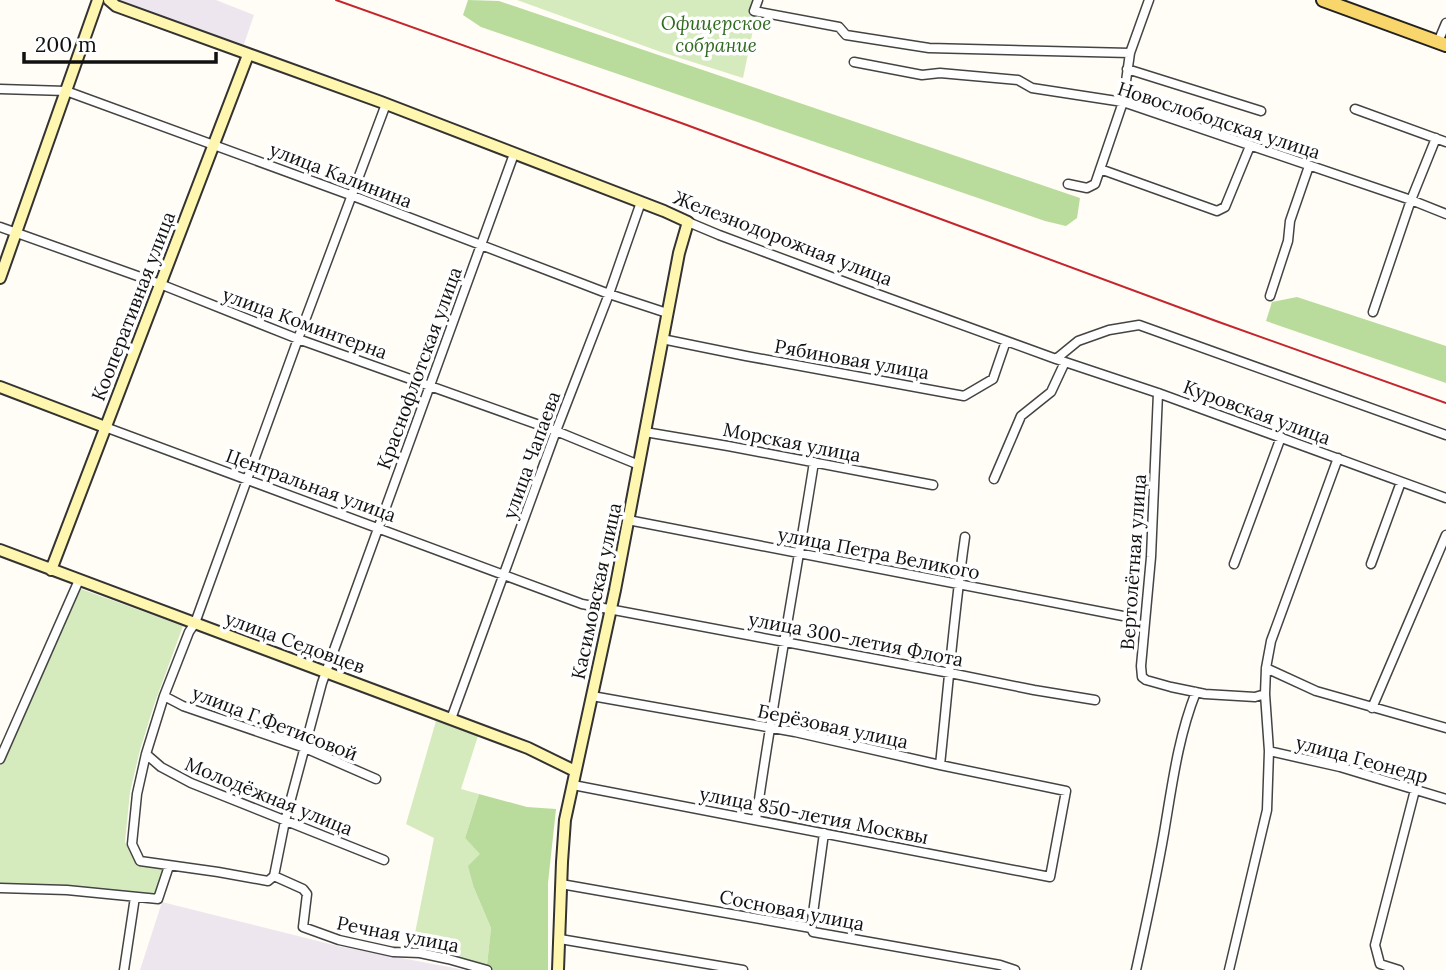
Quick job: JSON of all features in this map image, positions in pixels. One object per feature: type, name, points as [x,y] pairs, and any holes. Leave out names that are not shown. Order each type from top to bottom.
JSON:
[{"type":"main road","points":[[1323,0],[1442,43]]},
{"type":"street","points":[[0,278],[98,0]]},
{"type":"street","name":"Железнодорожная улица","points":[[109,0],[116,6],[386,104],[641,202],[719,235],[1056,359]]},
{"type":"street","points":[[758,0],[754,11],[839,27],[846,35],[929,48],[1130,53]]},
{"type":"street","points":[[1068,184],[1087,188],[1095,184],[1123,102],[1130,53],[1149,0]]},
{"type":"street","points":[[1442,43],[1446,23]]},
{"type":"street","name":"Кооперативная улица","points":[[51,570],[248,55]]},
{"type":"street","name":"Новослободская улица","points":[[854,62],[922,75],[940,73],[1018,80],[1032,88],[1123,102],[1446,214]]},
{"type":"street","points":[[1127,69],[1261,111]]},
{"type":"street","name":"улица Калинина","points":[[0,89],[66,90],[609,294],[667,313]]},
{"type":"street","points":[[146,754],[164,696],[195,623],[386,104]]},
{"type":"street","points":[[1355,109],[1446,142]]},
{"type":"street","points":[[1373,312],[1411,200],[1436,138]]},
{"type":"street","points":[[1100,169],[1217,211],[1225,207],[1250,146]]},
{"type":"street","name":"Краснофлотская улица","points":[[274,876],[285,821],[326,672],[514,154]]},
{"type":"street","points":[[1270,296],[1288,241],[1290,221],[1310,166]]},
{"type":"street","name":"улица Чапаева","points":[[451,719],[641,202]]},
{"type":"street","name":"Касимовская улица","points":[[558,970],[564,834],[575,771],[611,610],[679,253],[688,222]]},
{"type":"street","name":"улица Коминтерна","points":[[0,227],[160,284],[298,339],[556,430],[639,465]]},
{"type":"street","points":[[1056,359],[1078,341],[1109,330],[1139,326],[1446,435]]},
{"type":"street","name":"Рябиновая улица","points":[[663,339],[964,396],[993,379],[1006,341]]},
{"type":"street","name":"Куровская улица","points":[[1056,359],[1158,393],[1446,498]]},
{"type":"street","points":[[993,479],[1021,416],[1051,392],[1065,362]]},
{"type":"street","name":"Центральная улица","points":[[0,387],[503,576],[581,604],[611,610]]},
{"type":"street","name":"Вертолётная улица","points":[[1158,393],[1152,557],[1142,675],[1146,680],[1196,692],[1255,697],[1265,694]]},
{"type":"street","name":"Морская улица","points":[[645,432],[933,485]]},
{"type":"street","points":[[1234,564],[1281,437]]},
{"type":"street","points":[[1229,970],[1267,810],[1269,751],[1265,694],[1271,641],[1338,458]]},
{"type":"street","points":[[756,820],[814,462]]},
{"type":"street","points":[[1371,564],[1401,482]]},
{"type":"street","name":"улица Петра Великого","points":[[628,520],[1123,617]]},
{"type":"street","points":[[1372,708],[1446,535]]},
{"type":"street","points":[[940,765],[964,537]]},
{"type":"street","name":"улица Седовцев","points":[[0,550],[528,748],[575,771]]},
{"type":"street","points":[[0,759],[79,580]]},
{"type":"street","name":"улица 300-летия Флота","points":[[611,610],[1095,700]]},
{"type":"street","points":[[1266,668],[1316,691],[1446,728]]},
{"type":"street","points":[[1136,970],[1155,886],[1180,742],[1196,692]]},
{"type":"street","name":"улица Г.Фетисовой","points":[[164,696],[183,706],[305,748],[376,779]]},
{"type":"street","name":"Берёзовая улица","points":[[592,696],[769,727],[1066,791],[1050,877]]},
{"type":"street","name":"улица Геонедр","points":[[1269,751],[1340,767],[1446,799]]},
{"type":"street","name":"Молодёжная улица","points":[[146,754],[161,767],[191,783],[384,860]]},
{"type":"street","name":"Речная улица","points":[[146,754],[137,794],[132,844],[140,861],[268,881],[274,876],[303,889],[307,894],[303,927],[339,940],[393,952],[420,953],[487,970]]},
{"type":"street","name":"улица 850-летия Москвы","points":[[573,785],[1050,877]]},
{"type":"street","points":[[1399,970],[1380,964],[1375,945],[1415,790]]},
{"type":"street","points":[[811,928],[824,834]]},
{"type":"street","points":[[0,888],[67,890],[158,899],[169,866]]},
{"type":"street","name":"Сосновая улица","points":[[561,884],[811,928],[813,932],[1000,965],[1015,970]]},
{"type":"street","points":[[124,970],[135,897]]},
{"type":"street","points":[[560,939],[743,970]]},
{"type":"shaded area","points":[[120,0],[216,0],[254,15],[243,47]]},
{"type":"shaded area","points":[[162,902],[338,946],[465,970],[140,970]]},
{"type":"green space","points":[[468,0],[499,1],[1080,198],[1077,218],[1066,226],[1045,221],[481,27],[463,15]]},
{"type":"green space","name":"Офицерское собрание","points":[[517,0],[761,0],[743,78],[661,52]]},
{"type":"green space","points":[[1297,297],[1446,346],[1446,383],[1266,321],[1272,302]]},
{"type":"green space","points":[[81,589],[183,626],[154,705],[130,792],[125,842],[136,863],[164,869],[156,895],[88,888],[0,884],[0,764]]},
{"type":"green space","points":[[436,721],[478,736],[461,789],[479,794],[465,838],[481,854],[474,888],[491,928],[487,965],[412,948],[434,838],[406,824]]},
{"type":"green space","points":[[479,794],[527,807],[556,809],[548,883],[548,970],[493,970],[487,965],[491,928],[468,866],[480,854],[465,838]]},
{"type":"railway","points":[[336,0],[684,124],[1446,403]]}]
